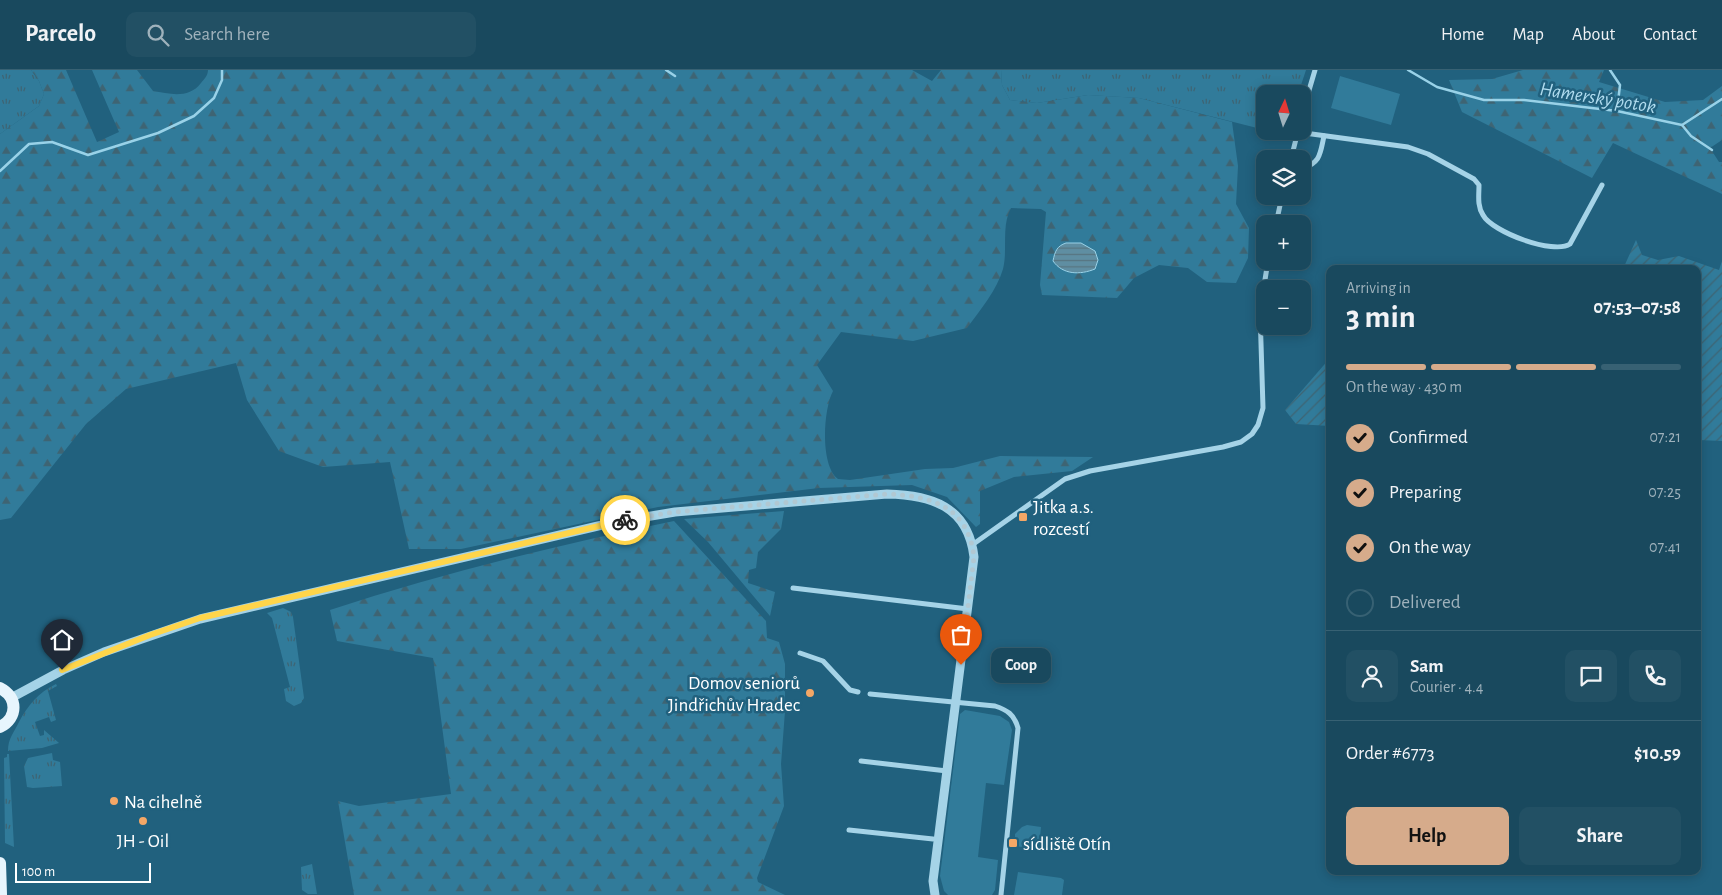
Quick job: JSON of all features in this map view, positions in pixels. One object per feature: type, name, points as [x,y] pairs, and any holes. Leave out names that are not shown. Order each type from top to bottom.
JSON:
[{"type":"main road","points":[[0,688],[12,698],[12,715],[0,727]]},
{"type":"main road","points":[[0,863],[2,895]]},
{"type":"street","points":[[1311,85],[1315,70]]},
{"type":"street","points":[[1311,134],[1408,147],[1428,154],[1474,180],[1479,185],[1479,203],[1482,215],[1489,224],[1501,231],[1550,247],[1561,248],[1570,244],[1602,185]]},
{"type":"street","points":[[1311,165],[1319,157],[1324,136]]},
{"type":"street","points":[[972,545],[1065,479],[1117,465],[1223,447],[1241,442],[1252,434],[1261,420],[1264,408],[1260,311],[1267,270]]},
{"type":"street","points":[[12,698],[62,670],[104,652],[200,618],[615,522],[674,512],[887,494],[916,495],[939,503],[951,511],[966,529],[974,557],[934,881],[936,895]]},
{"type":"street","points":[[793,588],[968,609]]},
{"type":"street","points":[[800,653],[823,661],[850,690],[858,692]]},
{"type":"street","points":[[870,694],[995,706],[1005,710],[1016,720],[1018,728],[1001,895]]},
{"type":"street","points":[[861,761],[947,771]]},
{"type":"street","points":[[849,830],[933,839]]},
{"type":"green space","points":[[0,70],[31,70],[39,81],[44,94],[39,106],[0,134]]},
{"type":"green space","points":[[31,70],[66,70],[97,142],[119,132],[92,70],[137,70],[153,91],[179,94],[196,88],[206,77],[208,70],[912,70],[932,81],[941,70],[1001,70],[1002,85],[1010,100],[1037,103],[1088,95],[1139,98],[1232,122],[1238,166],[1236,204],[1249,228],[1248,258],[1236,283],[1207,282],[1188,268],[1159,265],[1134,278],[1117,298],[1042,295],[1040,285],[1046,212],[1041,209],[1011,208],[1006,222],[1003,269],[997,285],[988,300],[967,328],[913,341],[841,332],[817,365],[833,391],[827,411],[825,437],[828,462],[832,472],[838,479],[850,480],[925,469],[953,468],[1000,456],[1093,457],[1072,471],[1014,477],[980,491],[980,524],[976,527],[947,497],[912,485],[819,488],[658,507],[461,549],[409,549],[390,462],[323,467],[279,451],[247,400],[236,363],[126,389],[86,424],[11,518],[0,520],[0,134],[39,106],[44,94],[39,81]]},
{"type":"green space","points":[[1001,70],[1306,70],[1301,85],[1256,85],[1256,128],[1139,98],[1088,95],[1037,103],[1010,100],[1002,85]]},
{"type":"green space","points":[[1523,70],[1604,70],[1599,82],[1665,102],[1703,100],[1722,86],[1722,140],[1710,148],[1719,162],[1722,162],[1722,194],[1613,143],[1592,178],[1462,112],[1449,80],[1492,79]]},
{"type":"green space","points":[[1340,76],[1400,94],[1391,125],[1331,108]]},
{"type":"green space","points":[[1636,240],[1642,255],[1658,260],[1679,256],[1719,270],[1722,261],[1722,441],[1701,440],[1701,265],[1625,265]]},
{"type":"green space","points":[[1326,363],[1326,426],[1296,424],[1285,410]]},
{"type":"green space","points":[[784,511],[781,529],[758,552],[756,568],[749,570],[748,583],[775,592],[770,616],[708,542],[684,519]]},
{"type":"green space","points":[[674,521],[766,621],[767,638],[779,642],[785,664],[785,711],[781,764],[784,806],[757,878],[758,882],[785,895],[354,895],[338,801],[359,806],[451,794],[433,658],[337,641],[330,610],[415,584],[501,561]]},
{"type":"green space","points":[[283,608],[291,612],[293,617],[304,698],[301,703],[294,706],[286,701],[284,689],[290,687],[272,618],[267,613]]},
{"type":"green space","points":[[56,684],[57,686],[48,691],[56,720],[51,722],[49,717],[35,722],[40,736],[44,735],[44,730],[59,743],[42,748],[8,751],[10,739],[26,710],[39,695]]},
{"type":"green space","points":[[965,710],[1000,716],[1009,722],[1012,730],[1004,785],[986,783],[978,857],[998,860],[995,890],[992,895],[948,895],[944,891],[940,876],[960,714]]},
{"type":"green space","points":[[52,753],[53,760],[60,762],[62,786],[27,787],[24,766],[28,758]]},
{"type":"green space","points":[[7,754],[9,754],[14,847],[5,843],[4,758],[7,757]]},
{"type":"green space","points":[[1027,825],[1041,827],[1039,849],[1015,846],[1015,834]]},
{"type":"green space","points":[[312,864],[317,894],[308,894],[302,890],[301,867]]},
{"type":"green space","points":[[1018,872],[1061,878],[1064,880],[1062,895],[1014,895]]},
{"type":"shaded area","points":[[1066,243],[1081,243],[1095,251],[1098,260],[1095,269],[1078,273],[1067,271],[1057,266],[1053,261],[1056,252],[1058,247]]},
{"type":"waterway","name":"Hamerský potok","points":[[0,171],[29,144],[52,142],[88,155],[158,133],[194,116],[214,98],[222,80],[222,70]]},
{"type":"waterway","points":[[666,70],[675,76]]},
{"type":"waterway","name":"Hamerský potok","points":[[1408,70],[1437,87],[1484,100],[1524,100],[1617,111],[1682,125],[1722,99]]},
{"type":"waterway","points":[[1610,70],[1620,85],[1617,111]]},
{"type":"waterway","points":[[1682,125],[1691,136],[1712,150]]},
{"type":"way so far","points":[[625,520],[674,512],[887,494],[916,495],[929,498],[956,515],[966,529],[972,545],[974,557],[961,665]]},
{"type":"place","name":"Jitka a.s. rozcestí","points":[[1023,517]]},
{"type":"place","name":"Coop","points":[[961,665]]},
{"type":"place","name":"Domov seniorů Jindřichův Hradec","points":[[810,693]]},
{"type":"place","name":"Na cihelně","points":[[114,801]]},
{"type":"place","name":"JH - Oil","points":[[143,821]]},
{"type":"place","name":"sídliště Otín","points":[[1013,843]]},
{"type":"route","points":[[62,670],[79,665],[104,652],[165,629],[200,618],[625,520]]}]
